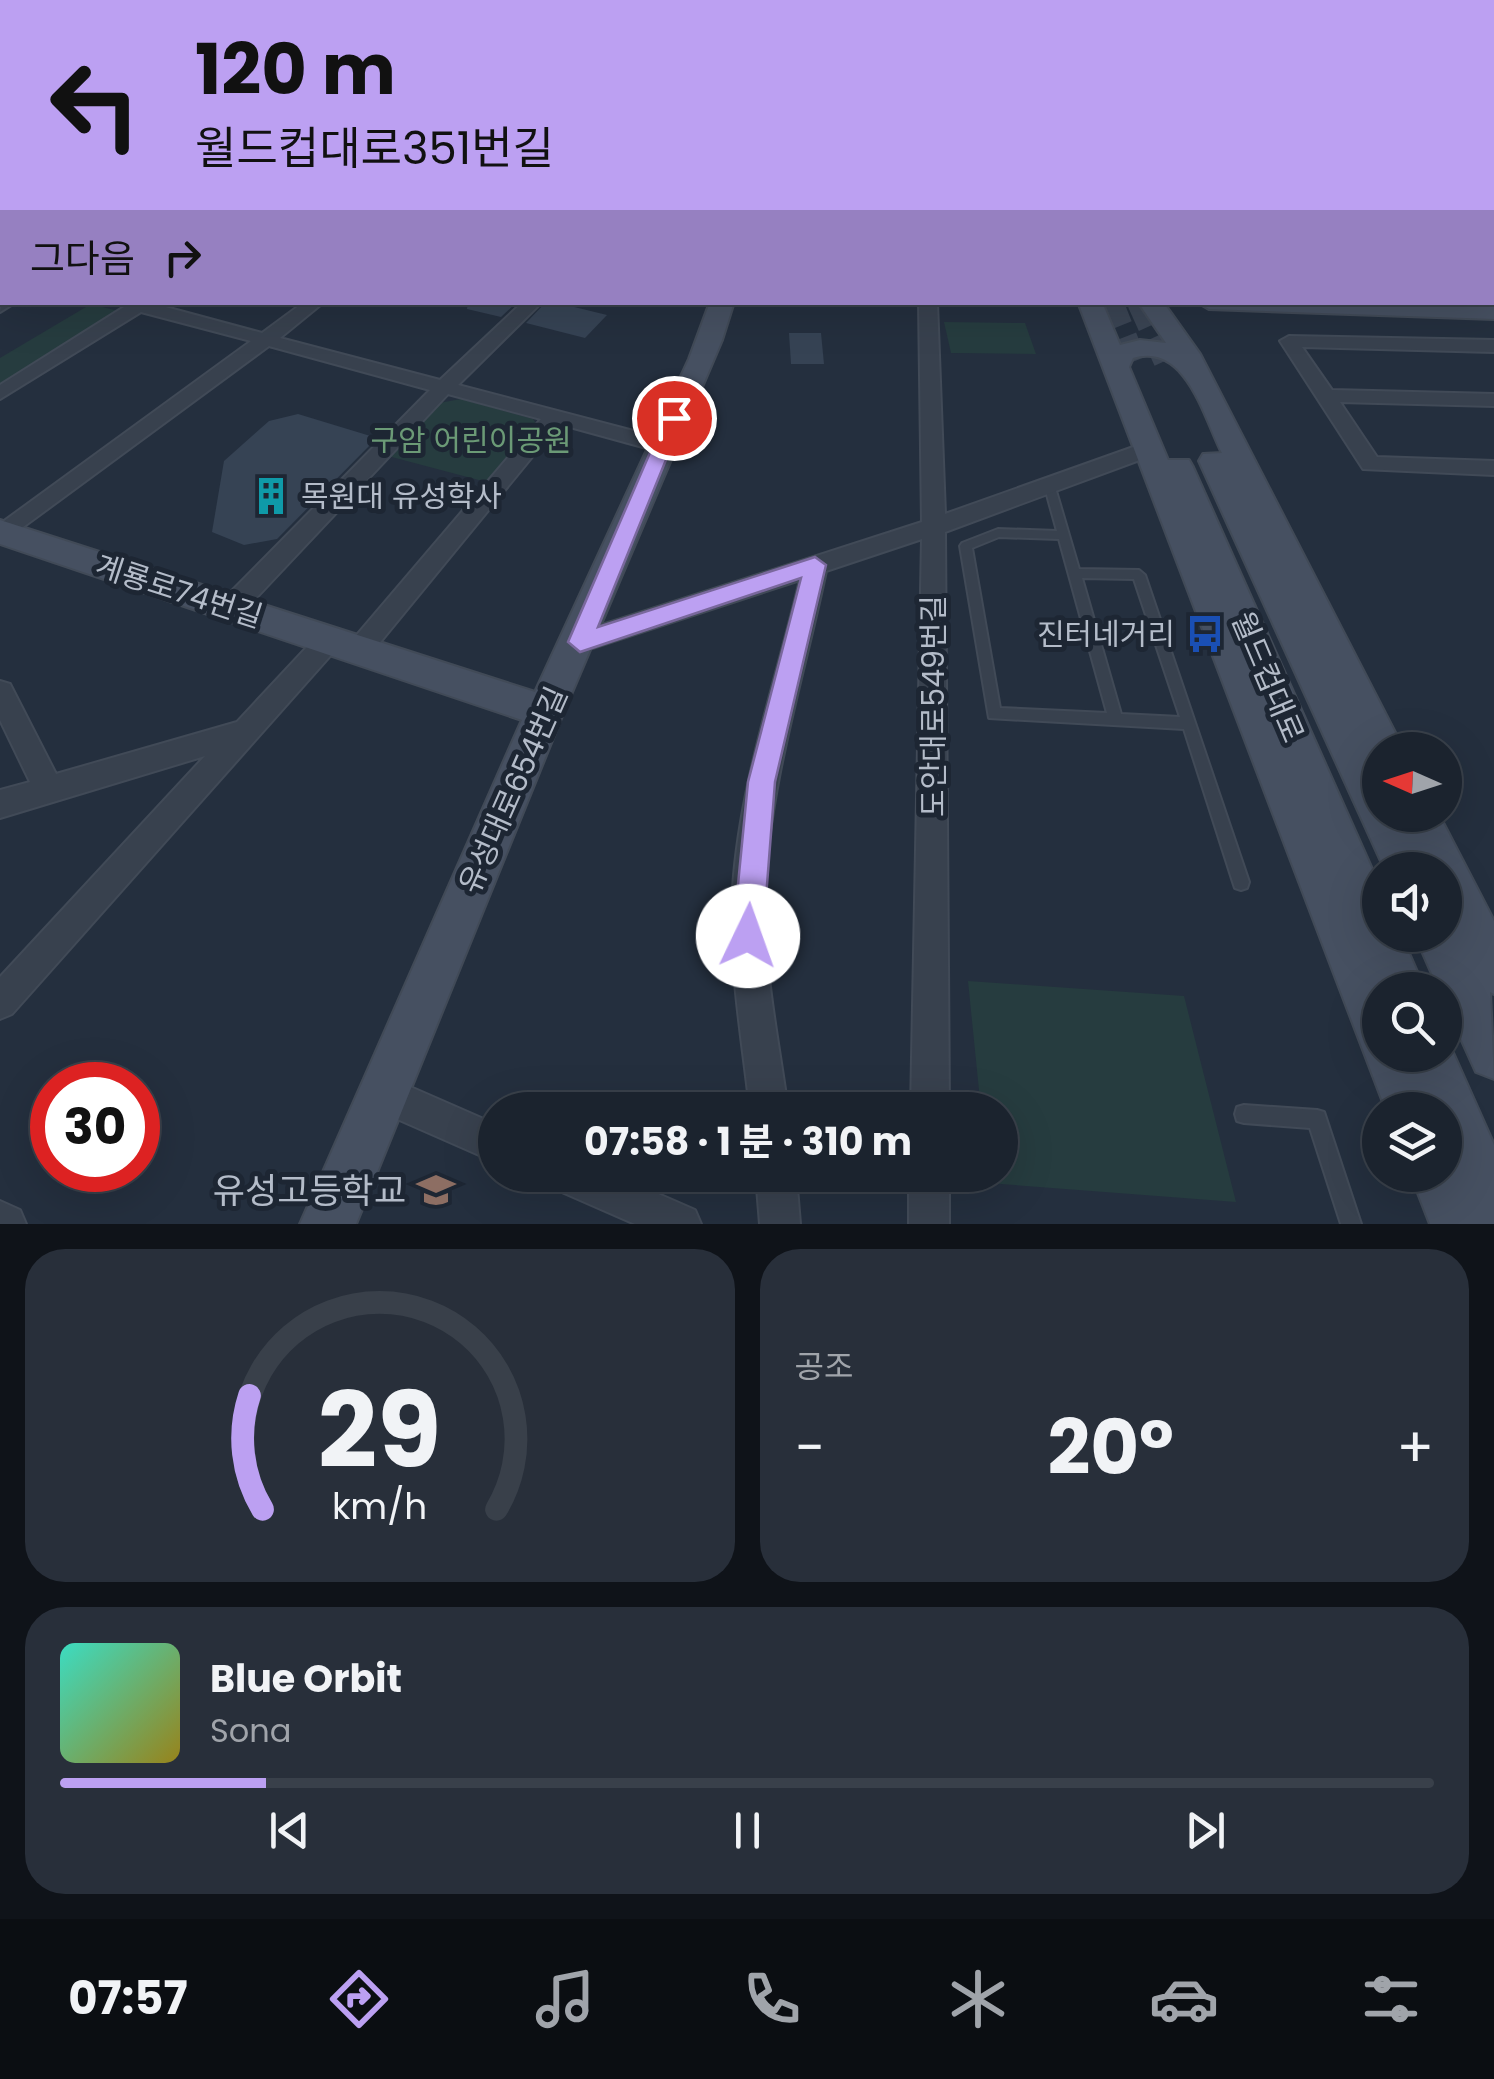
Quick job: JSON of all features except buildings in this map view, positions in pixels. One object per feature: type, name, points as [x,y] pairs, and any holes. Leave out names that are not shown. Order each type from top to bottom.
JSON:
[{"type":"street","points":[[0,393],[131,305]]},
{"type":"street","points":[[136,305],[660,445]]},
{"type":"street","points":[[1,534],[312,305]]},
{"type":"street","points":[[231,608],[444,387],[531,305]]},
{"type":"street","name":"유성대로654번길","points":[[328,1224],[545,711],[580,642],[660,445],[714,334],[721,305]]},
{"type":"street","name":"도안대로549번길","points":[[928,305],[934,526],[930,1092]]},
{"type":"street","points":[[1093,305],[1160,364],[1374,732]]},
{"type":"street","points":[[1150,305],[1160,364],[1146,450],[1362,987]]},
{"type":"street","points":[[1282,305],[1494,312]]},
{"type":"street","points":[[1160,364],[1198,322],[1226,314],[1288,313],[1307,306]]},
{"type":"street","points":[[1494,346],[1289,340],[1371,464],[1494,468]]},
{"type":"street","name":"월드컵대로","points":[[1160,364],[1362,777]]},
{"type":"street","name":"월드컵대로","points":[[1160,364],[1394,972]]},
{"type":"street","points":[[1326,396],[1494,400]]},
{"type":"street","points":[[0,1002],[245,732],[344,645],[554,417]]},
{"type":"street","points":[[580,642],[934,526],[1146,450]]},
{"type":"street","name":"계룡로74번길","points":[[1,534],[545,711]]},
{"type":"street","points":[[767,1092],[748,936],[752,863],[762,782],[815,565]]},
{"type":"street","points":[[0,692],[48,789]]},
{"type":"street","points":[[0,804],[245,732]]},
{"type":"street","points":[[1462,905],[1494,970]]},
{"type":"street","points":[[1446,952],[1494,1054]]},
{"type":"street","points":[[1435,1072],[1494,1209]]},
{"type":"street","points":[[383,1094],[478,1135]]},
{"type":"street","points":[[608,1192],[681,1224]]},
{"type":"street","points":[[777,1192],[780,1224]]},
{"type":"street","points":[[929,1192],[929,1224]]},
{"type":"street","points":[[1445,1192],[1458,1224]]},
{"type":"lane","points":[[1049,484],[1116,719]]},
{"type":"lane","points":[[1063,535],[998,533],[966,546],[994,714],[1189,723]]},
{"type":"lane","points":[[1074,573],[1139,576],[1242,882]]},
{"type":"lane","points":[[1244,1114],[1317,1119],[1351,1224]]},
{"type":"green space","points":[[89,305],[118,311],[118,317],[0,390],[0,358]]},
{"type":"green space","points":[[944,322],[1025,323],[1036,354],[951,353]]},
{"type":"green space","name":"구암 어린이공원","points":[[461,399],[533,419],[537,425],[490,483],[388,456],[439,403]]},
{"type":"green space","points":[[968,981],[1184,996],[1236,1202],[1018,1185],[1018,1092],[979,1092]]},
{"type":"tunnel","points":[[1111,305],[1135,365]]},
{"type":"tunnel","points":[[1141,305],[1169,366]]},
{"type":"place","name":"목원대 유성학사","points":[[271,496]]},
{"type":"place","name":"진터네거리","points":[[1205,634]]},
{"type":"place","name":"유성고등학교","points":[[436,1190]]},
{"type":"route","points":[[674,418],[580,642],[815,565],[762,782],[748,936]]}]
